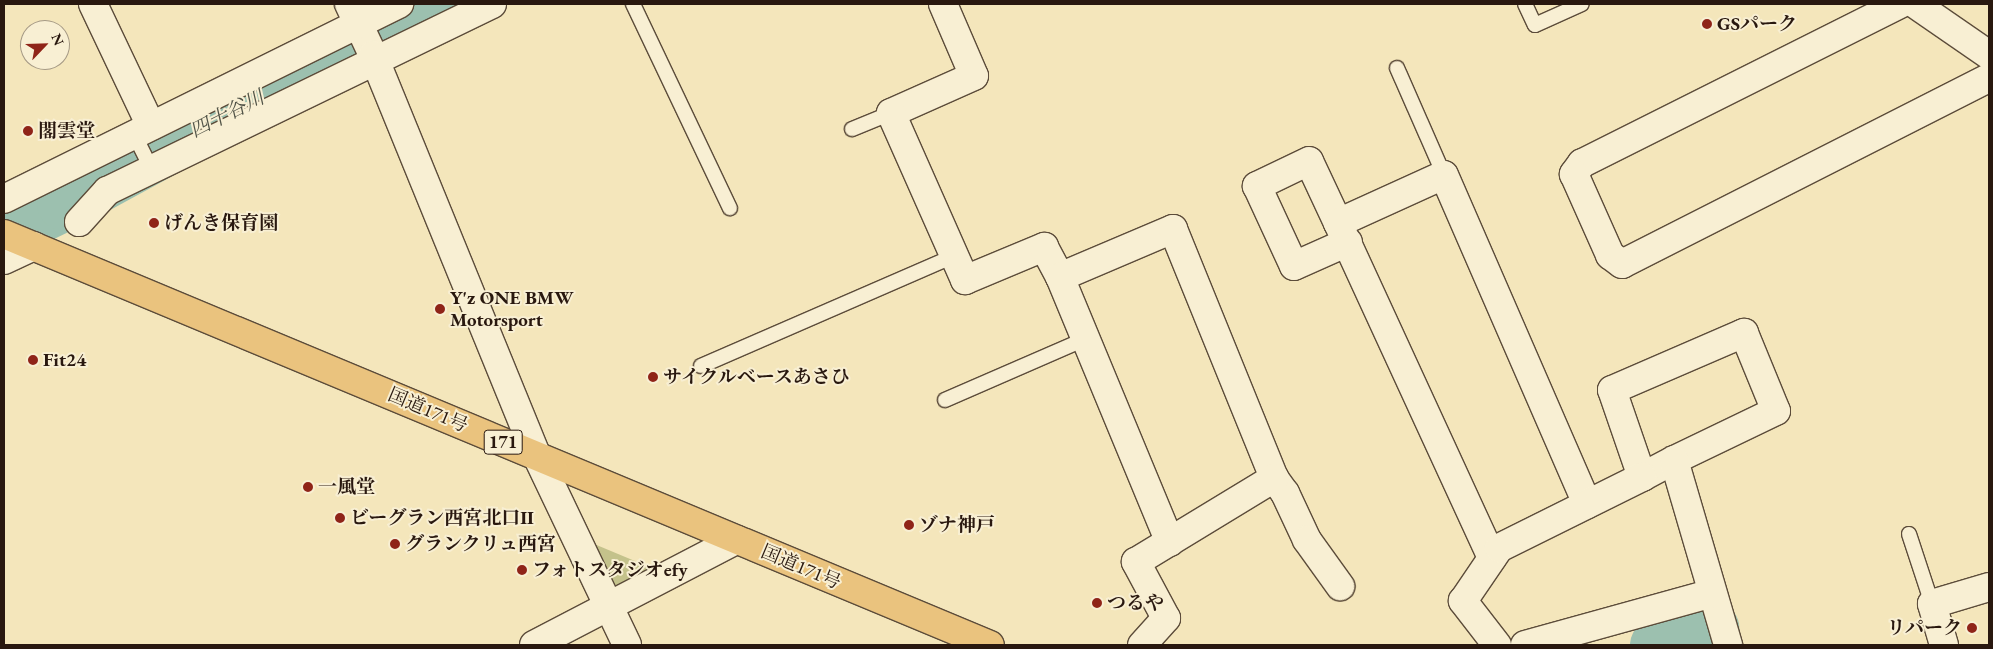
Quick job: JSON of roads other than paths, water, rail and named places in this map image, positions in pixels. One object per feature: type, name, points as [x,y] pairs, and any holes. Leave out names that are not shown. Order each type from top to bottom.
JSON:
[{"type":"highway","name":"国道171号","points":[[15,245],[537,456],[990,645]]},
{"type":"street","points":[[93,4],[145,149]]},
{"type":"street","points":[[4,199],[145,149],[363,35],[399,4]]},
{"type":"street","points":[[79,222],[145,149],[363,35],[492,4]]},
{"type":"street","points":[[943,4],[974,76],[891,112],[965,280],[1044,246],[1060,277],[1170,542]]},
{"type":"street","points":[[1900,4],[1582,163],[1574,174],[1610,255],[1622,264],[1989,78]]},
{"type":"street","points":[[1915,4],[1989,55]]},
{"type":"street","points":[[363,35],[537,456],[627,645]]},
{"type":"street","points":[[1492,558],[1343,232],[1444,175],[1587,504]]},
{"type":"street","points":[[1060,277],[1173,229],[1274,478],[1285,493],[1307,540],[1340,586]]},
{"type":"street","points":[[1498,645],[1463,601],[1499,548],[1776,411],[1744,333],[1612,390],[1642,476]]},
{"type":"street","points":[[1674,460],[1728,644]]},
{"type":"street","points":[[1142,645],[1166,618],[1136,562],[1274,478]]},
{"type":"street","points":[[534,645],[736,540]]},
{"type":"street","points":[[1944,645],[1932,604],[1989,588]]},
{"type":"street","points":[[1525,645],[1714,600]]},
{"type":"lane","points":[[633,4],[730,208]]},
{"type":"lane","points":[[1525,4],[1535,26],[1582,4]]},
{"type":"lane","points":[[1397,68],[1444,175]]},
{"type":"lane","points":[[852,129],[891,112]]},
{"type":"lane","points":[[701,366],[954,256]]},
{"type":"lane","points":[[945,400],[1085,338]]},
{"type":"lane","points":[[1909,534],[1932,604]]},
{"type":"waterway","name":"四十谷川","points":[[4,232],[64,203],[249,102],[453,4]]},
{"type":"waterway","points":[[1657,645],[1711,628]]},
{"type":"place","name":"GSパーク","points":[[1707,24]]},
{"type":"place","name":"閣雲堂","points":[[28,131]]},
{"type":"place","name":"げんき保育園","points":[[154,223]]},
{"type":"place","name":"Y'z ONE BMW Motorsport","points":[[440,309]]},
{"type":"place","name":"Fit24","points":[[33,360]]},
{"type":"place","name":"サイクルベースあさひ","points":[[653,377]]},
{"type":"place","name":"一風堂","points":[[308,487]]},
{"type":"place","name":"ビーグラン西宮北口Ⅱ","points":[[340,518]]},
{"type":"place","name":"ゾナ神戸","points":[[909,525]]},
{"type":"place","name":"グランクリュ西宮","points":[[395,544]]},
{"type":"place","name":"フォトスタジオefy","points":[[522,570]]},
{"type":"place","name":"つるや","points":[[1097,603]]},
{"type":"place","name":"リパーク","points":[[1972,628]]}]
